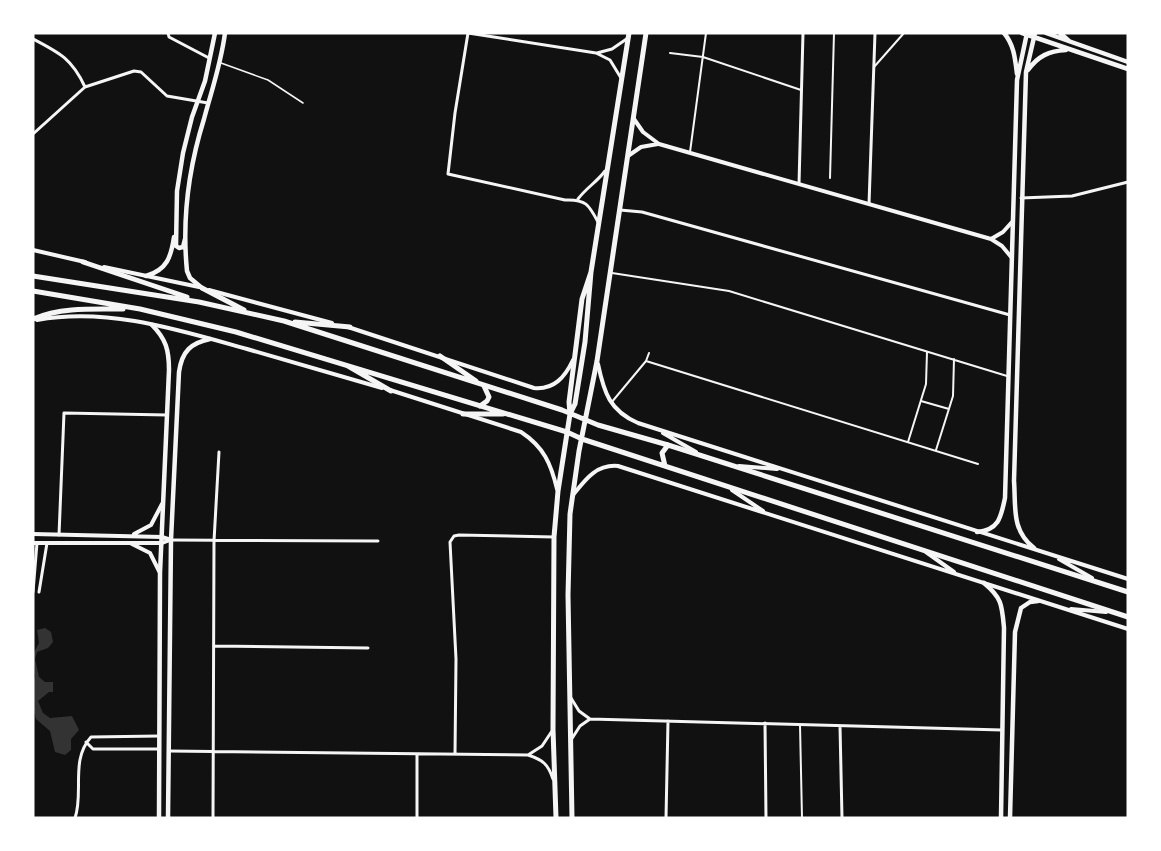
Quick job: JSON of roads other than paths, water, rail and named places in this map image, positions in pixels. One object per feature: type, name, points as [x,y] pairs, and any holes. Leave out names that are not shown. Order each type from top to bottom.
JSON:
[{"type":"main road","points":[[186,233],[183,247],[179,248],[176,246],[175,228],[177,191],[183,153],[211,59],[215,33]]},
{"type":"main road","points":[[225,33],[221,63],[203,120],[190,176],[186,214],[187,271],[196,284],[251,314]]},
{"type":"main road","points":[[572,818],[568,595],[570,514],[600,345],[646,33]]},
{"type":"main road","points":[[977,532],[991,529],[998,523],[1005,498],[1017,80],[1014,51],[1004,33]]},
{"type":"main road","points":[[1046,33],[1128,62]]},
{"type":"main road","points":[[1060,33],[1071,43]]},
{"type":"main road","points":[[1017,80],[1025,34],[1034,35],[1128,69]]},
{"type":"main road","points":[[570,414],[575,404],[585,342],[591,272],[628,35]]},
{"type":"main road","points":[[1034,35],[1026,72],[1014,481],[1017,528],[1026,542],[1034,548]]},
{"type":"main road","points":[[1088,55],[1091,49]]},
{"type":"main road","points":[[1026,72],[1042,55],[1054,51],[1073,51]]},
{"type":"main road","points":[[1017,98],[1025,98]]},
{"type":"main road","points":[[146,276],[158,271],[168,262],[175,228]]},
{"type":"main road","points":[[83,262],[200,302]]},
{"type":"main road","points":[[556,818],[553,729],[554,537],[582,299],[591,272]]},
{"type":"main road","points":[[33,276],[200,302],[284,321],[586,421],[704,456],[1128,592]]},
{"type":"main road","points":[[33,291],[140,309],[236,332],[339,361],[567,432],[582,439],[1128,617]]},
{"type":"main road","points":[[33,320],[58,312],[78,309],[140,309]]},
{"type":"main road","points":[[284,321],[350,327]]},
{"type":"main road","points":[[152,325],[161,334],[166,344],[169,370],[160,573],[159,818]]},
{"type":"main road","points":[[168,818],[171,540],[179,372],[183,355],[188,348],[197,341],[210,339]]},
{"type":"main road","points":[[585,342],[600,345]]},
{"type":"main road","points":[[440,356],[483,385],[489,397],[480,406]]},
{"type":"main road","points":[[339,361],[392,391]]},
{"type":"main road","points":[[169,370],[174,368],[179,372]]},
{"type":"main road","points":[[463,414],[510,414]]},
{"type":"main road","points":[[665,466],[662,453],[668,445]]},
{"type":"main road","points":[[1005,498],[1009,505],[1016,502]]},
{"type":"main road","points":[[556,512],[570,514]]},
{"type":"main road","points":[[984,583],[994,591],[1001,602],[1004,628],[1001,818]]},
{"type":"main road","points":[[1010,818],[1015,632],[1021,608],[1030,602],[1038,601]]},
{"type":"main road","points":[[160,620],[170,620]]},
{"type":"main road","points":[[1004,628],[1011,625],[1015,632]]},
{"type":"street","points":[[168,33],[170,37],[211,59]]},
{"type":"street","points":[[599,224],[585,202],[578,199],[565,200],[448,174],[468,33],[596,53],[610,60],[621,78]]},
{"type":"street","points":[[690,152],[706,33]]},
{"type":"street","points":[[799,184],[802,33]]},
{"type":"street","points":[[831,178],[834,33]]},
{"type":"street","points":[[869,204],[875,33]]},
{"type":"street","points":[[874,67],[904,33]]},
{"type":"street","points":[[596,53],[612,49],[628,35]]},
{"type":"street","points":[[33,39],[67,59],[77,70],[85,87]]},
{"type":"street","points":[[670,53],[703,57],[801,90]]},
{"type":"street","points":[[33,134],[85,87],[134,71],[141,72],[167,96],[209,103]]},
{"type":"street","points":[[634,119],[643,132],[659,144],[991,239],[1002,246],[1012,258]]},
{"type":"street","points":[[628,156],[641,147],[659,144]]},
{"type":"street","points":[[578,199],[586,187],[599,180],[608,168]]},
{"type":"street","points":[[1021,198],[1072,196],[1128,182]]},
{"type":"street","points":[[620,210],[642,212],[1010,315]]},
{"type":"street","points":[[991,239],[1003,232],[1012,222]]},
{"type":"street","points":[[33,250],[202,288],[350,327],[538,389],[552,385],[563,378],[575,354]]},
{"type":"street","points":[[611,273],[729,291],[1009,376]]},
{"type":"street","points":[[33,320],[82,315],[112,317],[152,325],[210,339],[392,391],[521,432],[530,438],[548,459],[558,491]]},
{"type":"street","points":[[908,442],[926,384],[927,351]]},
{"type":"street","points":[[611,403],[646,361],[649,352]]},
{"type":"street","points":[[935,451],[953,396],[954,359]]},
{"type":"street","points":[[597,361],[605,391],[611,403],[628,419],[1128,579]]},
{"type":"street","points":[[646,361],[978,464]]},
{"type":"street","points":[[921,401],[949,409]]},
{"type":"street","points":[[59,535],[64,413],[166,415]]},
{"type":"street","points":[[654,429],[704,456]]},
{"type":"street","points":[[213,818],[214,541],[219,452]]},
{"type":"street","points":[[573,495],[589,476],[599,469],[609,465],[618,466],[1128,629]]},
{"type":"street","points":[[734,466],[783,469]]},
{"type":"street","points":[[726,486],[766,513]]},
{"type":"street","points":[[130,536],[151,525],[164,500]]},
{"type":"street","points":[[33,534],[162,537],[171,540],[214,541],[378,541]]},
{"type":"street","points":[[103,535],[103,543]]},
{"type":"street","points":[[455,754],[456,659],[450,542],[454,536],[554,537]]},
{"type":"street","points":[[33,592],[35,543],[162,543],[171,540]]},
{"type":"street","points":[[39,592],[47,543]]},
{"type":"street","points":[[129,543],[150,553],[160,573]]},
{"type":"street","points":[[920,549],[958,574]]},
{"type":"street","points":[[1050,554],[1103,585]]},
{"type":"street","points":[[1065,608],[1115,613]]},
{"type":"street","points":[[214,646],[368,648]]},
{"type":"street","points":[[569,695],[579,711],[590,719],[1002,730]]},
{"type":"street","points":[[571,741],[580,726],[590,719]]},
{"type":"street","points":[[666,818],[668,721]]},
{"type":"street","points":[[765,723],[766,818]]},
{"type":"street","points":[[800,725],[802,818]]},
{"type":"street","points":[[840,726],[842,818]]},
{"type":"street","points":[[528,755],[542,746],[553,729]]},
{"type":"street","points":[[75,818],[79,806],[77,800],[80,762],[86,742],[91,737],[159,736]]},
{"type":"street","points":[[86,742],[93,748],[159,749]]},
{"type":"street","points":[[169,751],[528,755],[544,761],[549,766],[555,784]]},
{"type":"street","points":[[417,754],[417,818]]},
{"type":"lane","points":[[221,63],[268,80],[303,103]]}]
